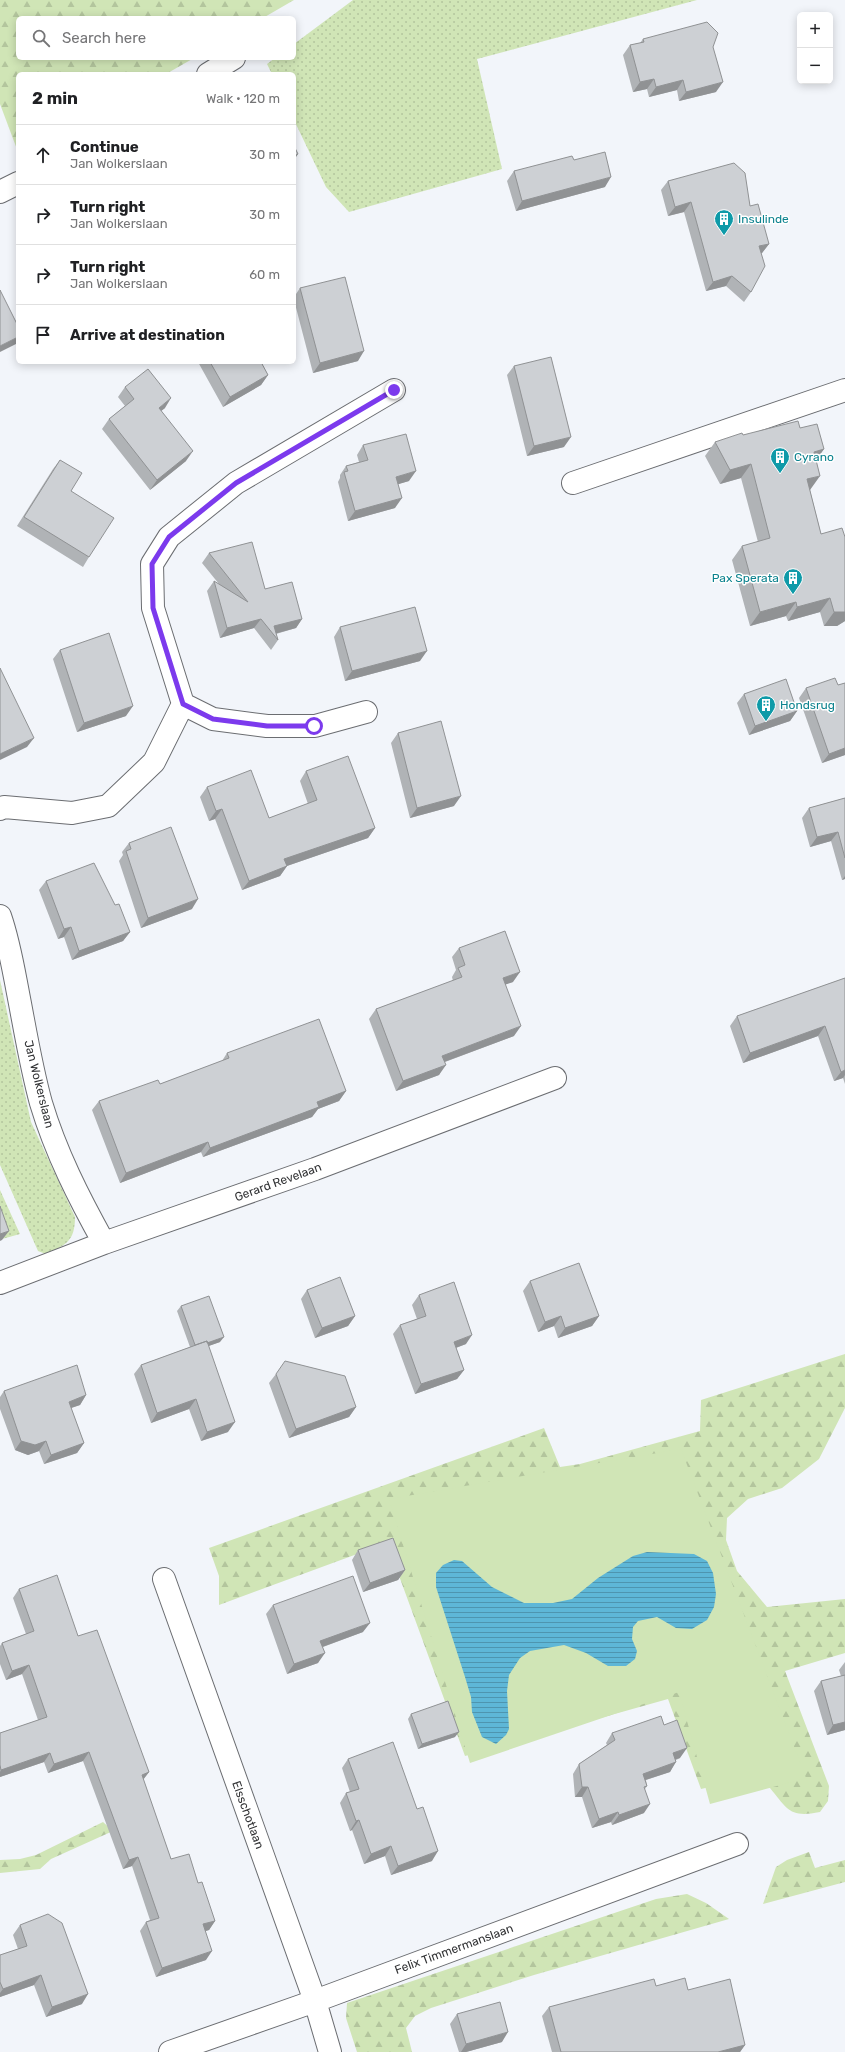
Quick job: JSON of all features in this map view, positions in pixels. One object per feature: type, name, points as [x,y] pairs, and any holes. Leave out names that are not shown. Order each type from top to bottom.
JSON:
[{"type":"street","points":[[211,72],[231,60]]},
{"type":"street","points":[[0,192],[16,184]]},
{"type":"street","points":[[0,809],[4,807],[72,813],[108,806],[154,762],[183,704],[153,608],[152,564],[169,537],[236,483],[394,390]]},
{"type":"street","points":[[573,483],[845,390]]},
{"type":"street","points":[[183,704],[213,719],[267,726],[314,726],[366,712]]},
{"type":"street","name":"Jan Wolkerslaan","points":[[0,916],[9,942],[35,1074],[54,1143],[84,1207],[104,1243]]},
{"type":"street","name":"Gerard Revelaan","points":[[0,1283],[104,1243],[315,1169],[555,1078]]},
{"type":"street","name":"Elsschotlaan","points":[[164,1579],[315,2001],[330,2052]]},
{"type":"street","name":"Felix Timmermanslaan","points":[[170,2052],[315,2001],[737,1844]]},
{"type":"green space","points":[[0,0],[294,0],[266,16],[16,16],[16,60],[190,60],[170,72],[16,72],[16,147],[0,104]]},
{"type":"green space","points":[[353,0],[697,0],[477,59],[502,169],[349,212],[326,187],[296,124],[296,72],[271,72],[267,64],[272,60],[296,60],[296,43]]},
{"type":"green space","points":[[0,980],[31,1122],[75,1217],[73,1232],[68,1241],[59,1248],[46,1254],[38,1251],[0,1165]]},
{"type":"green space","points":[[0,1190],[20,1234],[2,1239],[0,1232]]},
{"type":"green space","points":[[845,1354],[845,1408],[819,1459],[782,1488],[748,1499],[727,1518],[726,1540],[737,1571],[767,1607],[845,1599],[845,1653],[785,1671],[829,1786],[828,1801],[820,1812],[810,1814],[796,1813],[786,1807],[770,1788],[731,1782],[701,1789],[668,1699],[465,1756],[387,1543],[219,1605],[219,1576],[209,1548],[544,1428],[560,1467],[580,1464],[700,1431],[701,1400]]},
{"type":"green space","points":[[681,1449],[806,1778],[710,1804],[679,1692],[470,1763],[389,1499]]},
{"type":"green space","points":[[103,1822],[113,1831],[51,1859],[40,1869],[0,1873],[0,1860],[20,1859],[36,1855]]},
{"type":"green space","points":[[809,1852],[815,1868],[845,1860],[845,1882],[763,1904],[776,1867],[787,1860]]},
{"type":"green space","points":[[687,1894],[706,1903],[729,1919],[534,1975],[431,2008],[415,2016],[406,2028],[412,2052],[357,2052],[346,2018],[347,2003],[656,1899]]},
{"type":"water","points":[[647,1552],[694,1554],[707,1561],[713,1573],[716,1594],[714,1607],[707,1620],[692,1629],[676,1628],[657,1617],[638,1621],[633,1627],[632,1639],[637,1651],[635,1659],[626,1666],[608,1666],[586,1653],[564,1645],[530,1651],[520,1658],[509,1675],[507,1691],[509,1729],[506,1735],[496,1744],[482,1737],[472,1712],[471,1697],[436,1587],[436,1573],[443,1565],[454,1560],[462,1561],[492,1587],[524,1603],[553,1603],[572,1599],[598,1578],[633,1556]]},
{"type":"building","points":[[707,22],[718,33],[713,47],[723,82],[686,92],[683,80],[656,87],[654,79],[640,82],[630,45],[644,42],[643,39]]},
{"type":"building","points":[[605,152],[611,177],[522,201],[514,171],[572,156],[574,160]]},
{"type":"building","name":"Insulinde","points":[[734,163],[745,173],[750,206],[758,204],[769,244],[759,246],[765,266],[751,292],[732,276],[713,282],[691,202],[675,207],[668,181]]},
{"type":"building","points":[[345,277],[364,351],[320,363],[300,288]]},
{"type":"building","points":[[0,290],[16,322],[16,338],[0,346]]},
{"type":"building","points":[[551,357],[571,437],[534,446],[514,366]]},
{"type":"building","points":[[211,364],[262,364],[268,375],[230,397]]},
{"type":"building","points":[[148,369],[171,398],[159,408],[193,451],[157,480],[109,419],[134,399],[125,387]]},
{"type":"building","points":[[798,421],[800,428],[817,424],[824,449],[814,452],[820,476],[807,479],[821,534],[842,528],[845,537],[845,612],[834,612],[830,598],[797,607],[796,602],[760,612],[742,546],[770,538],[751,464],[730,470],[715,442],[742,433],[743,435]]},
{"type":"building","points":[[406,434],[416,471],[396,477],[402,498],[355,511],[344,472],[348,471],[346,466],[368,460],[363,445]]},
{"type":"building","points":[[60,460],[82,473],[71,491],[114,518],[89,557],[24,517]]},
{"type":"building","points":[[252,542],[265,589],[292,582],[302,619],[274,626],[278,640],[261,619],[227,628],[214,581],[248,602],[209,553]]},
{"type":"building","points":[[415,607],[427,651],[352,671],[340,627]]},
{"type":"building","points":[[109,633],[133,706],[84,723],[60,650]]},
{"type":"building","points":[[0,668],[34,738],[0,754]]},
{"type":"building","points":[[835,678],[838,685],[845,683],[845,748],[829,754],[806,688]]},
{"type":"building","points":[[786,679],[797,711],[755,726],[744,694]]},
{"type":"building","points":[[441,721],[461,796],[417,808],[398,733]]},
{"type":"building","points":[[348,756],[375,828],[284,859],[287,866],[249,881],[222,809],[216,811],[207,787],[251,770],[269,818],[317,800],[306,771]]},
{"type":"building","points":[[845,798],[845,858],[838,832],[817,837],[809,808]]},
{"type":"building","points":[[171,827],[198,899],[148,918],[126,851],[131,849],[129,843]]},
{"type":"building","points":[[94,863],[115,905],[119,904],[130,932],[79,951],[71,927],[64,929],[46,881]]},
{"type":"building","points":[[505,931],[520,972],[503,978],[521,1026],[442,1056],[446,1065],[403,1081],[376,1009],[462,977],[458,968],[465,965],[459,948]]},
{"type":"building","points":[[845,978],[845,1070],[841,1072],[825,1026],[750,1053],[737,1016]]},
{"type":"building","points":[[319,1019],[346,1091],[317,1102],[319,1107],[210,1148],[208,1142],[126,1173],[99,1101],[158,1080],[160,1084],[229,1058],[227,1053]]},
{"type":"building","points":[[0,1206],[9,1231],[0,1234]]},
{"type":"building","points":[[579,1263],[599,1316],[565,1328],[561,1316],[545,1322],[530,1281]]},
{"type":"building","points":[[340,1277],[355,1316],[322,1328],[307,1290]]},
{"type":"building","points":[[454,1282],[472,1335],[454,1342],[464,1370],[421,1384],[400,1325],[426,1316],[419,1295]]},
{"type":"building","points":[[209,1296],[224,1337],[207,1343],[207,1341],[195,1345],[181,1306]]},
{"type":"building","points":[[207,1341],[235,1422],[207,1432],[196,1399],[157,1413],[141,1365]]},
{"type":"building","points":[[285,1361],[345,1376],[356,1407],[296,1429],[276,1374]]},
{"type":"building","points":[[77,1365],[86,1395],[69,1402],[84,1443],[51,1455],[46,1441],[35,1445],[21,1441],[4,1391]]},
{"type":"building","points":[[393,1538],[405,1570],[370,1583],[358,1550]]},
{"type":"building","points":[[57,1575],[78,1636],[97,1630],[149,1772],[142,1775],[171,1859],[189,1854],[198,1883],[202,1882],[215,1921],[203,1924],[212,1951],[162,1968],[146,1922],[159,1918],[138,1857],[129,1860],[89,1752],[54,1764],[50,1753],[1,1770],[0,1733],[47,1717],[29,1665],[12,1671],[2,1643],[34,1631],[19,1589]]},
{"type":"building","points":[[353,1576],[370,1623],[320,1641],[325,1653],[294,1664],[273,1605]]},
{"type":"building","points":[[845,1675],[845,1722],[833,1725],[821,1681]]},
{"type":"building","points":[[448,1701],[459,1732],[422,1744],[411,1714]]},
{"type":"building","points":[[661,1716],[664,1725],[677,1720],[687,1748],[673,1753],[676,1762],[643,1774],[647,1786],[644,1787],[650,1804],[619,1815],[618,1812],[599,1819],[588,1787],[582,1787],[579,1764],[615,1740],[612,1733]]},
{"type":"building","points":[[393,1742],[417,1809],[423,1807],[438,1851],[398,1866],[391,1846],[371,1854],[359,1820],[356,1821],[346,1793],[359,1789],[348,1759]]},
{"type":"building","points":[[48,1914],[62,1923],[88,1994],[52,2007],[41,1975],[3,1989],[0,1982],[0,1955],[27,1946],[20,1925]]},
{"type":"building","points":[[685,1978],[688,1990],[730,1979],[745,2045],[718,2052],[561,2052],[549,2007],[654,1979],[656,1986]]},
{"type":"building","points":[[500,2002],[508,2032],[466,2044],[457,2014]]},
{"type":"place","name":"Insulinde","points":[[724,236]]},
{"type":"place","name":"Cyrano","points":[[780,474]]},
{"type":"place","name":"Pax Sperata","points":[[793,595]]},
{"type":"place","name":"Hondsrug","points":[[766,722]]},
{"type":"route","points":[[314,726],[267,726],[213,719],[183,704],[153,608],[152,564],[169,537],[236,483],[394,390]]}]
